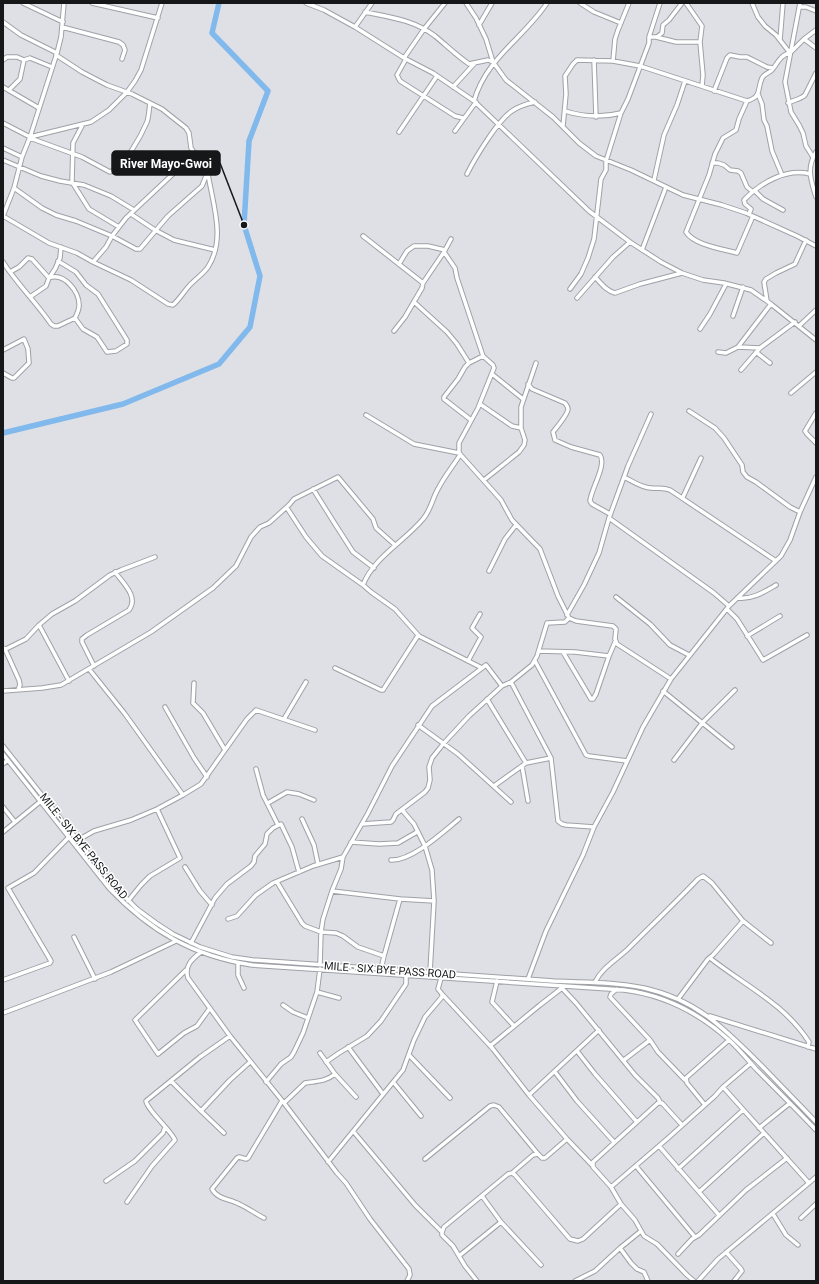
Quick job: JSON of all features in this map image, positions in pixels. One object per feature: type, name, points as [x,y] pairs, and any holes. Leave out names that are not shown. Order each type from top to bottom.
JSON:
[{"type":"street","points":[[24,3],[63,25],[119,42],[123,45],[125,50],[122,59]]},
{"type":"street","points":[[3,22],[21,35],[57,54],[82,72],[107,85],[127,92],[162,109],[186,128],[189,133],[191,148],[207,165],[217,221],[218,236],[215,250],[207,268],[175,303],[170,306],[131,280],[77,253],[49,243],[3,216],[14,188],[22,157],[30,138],[57,54],[63,25],[64,3]]},
{"type":"street","points":[[92,3],[158,18]]},
{"type":"street","points":[[30,138],[91,122],[101,116],[127,92],[141,70],[162,3]]},
{"type":"street","points":[[306,3],[324,10],[356,27],[475,101],[597,217],[642,250],[682,273],[703,280],[743,287],[751,290],[795,322],[816,340]]},
{"type":"street","points":[[356,27],[372,3]]},
{"type":"street","points":[[445,3],[424,29],[405,58],[398,72],[398,78],[400,81],[455,116],[463,118]]},
{"type":"street","points":[[466,3],[479,25],[490,49],[493,62],[506,80],[563,126],[587,150],[606,161],[654,180],[683,195],[699,198],[749,214],[816,246]]},
{"type":"street","points":[[479,25],[492,3]]},
{"type":"street","points":[[455,131],[475,101],[480,83],[493,62],[528,27],[547,3]]},
{"type":"street","points":[[580,3],[594,12],[621,23]]},
{"type":"street","points":[[613,61],[615,39],[629,3]]},
{"type":"street","points":[[570,290],[581,274],[594,239],[601,179],[606,170],[606,161],[621,113],[628,100],[649,43],[649,37],[660,3]]},
{"type":"street","points":[[656,37],[662,33],[662,25],[669,20],[682,3]]},
{"type":"street","points":[[686,3],[702,26],[700,42],[703,75],[702,86]]},
{"type":"street","points":[[752,3],[758,17],[790,53]]},
{"type":"street","points":[[780,40],[783,3]]},
{"type":"street","points":[[813,157],[806,146],[803,133],[791,112],[785,82],[800,5],[816,11]]},
{"type":"street","points":[[365,12],[399,18],[417,25],[434,35],[469,64],[488,60],[493,62]]},
{"type":"street","points":[[563,126],[566,94],[565,79],[566,74],[575,62],[581,60],[613,61],[640,66],[747,101],[755,98],[758,94],[763,77],[782,57],[787,53],[790,53],[804,39],[816,30]]},
{"type":"street","points":[[649,37],[656,37],[676,42],[700,42]]},
{"type":"street","points":[[804,39],[816,48]]},
{"type":"street","points":[[714,91],[727,58],[730,55],[740,57],[748,56],[767,68],[773,68]]},
{"type":"street","points":[[3,60],[7,57],[17,57],[24,60],[30,58],[52,68]]},
{"type":"street","points":[[9,90],[20,79],[24,60]]},
{"type":"street","points":[[594,60],[596,117]]},
{"type":"street","points":[[453,87],[475,63]]},
{"type":"street","points":[[788,103],[805,95],[816,73]]},
{"type":"street","points":[[399,132],[437,76]]},
{"type":"street","points":[[654,180],[664,135],[677,106],[685,81]]},
{"type":"street","points":[[3,87],[39,108]]},
{"type":"street","points":[[758,94],[762,104],[764,120],[767,126],[772,151],[782,175]]},
{"type":"street","points":[[747,101],[739,119],[737,129],[723,138],[686,232],[696,240],[737,253],[753,216]]},
{"type":"street","points":[[467,174],[472,163],[499,124],[510,112],[526,104],[535,102]]},
{"type":"street","points":[[3,123],[30,138],[82,157],[110,172],[124,160],[138,138],[147,121],[150,103]]},
{"type":"street","points":[[565,111],[584,116],[596,117],[621,113]]},
{"type":"street","points":[[83,124],[73,143],[72,182],[89,209],[119,226]]},
{"type":"street","points":[[3,148],[22,157]]},
{"type":"street","points":[[816,152],[813,157],[810,174],[816,197]]},
{"type":"street","points":[[93,262],[106,247],[119,226],[174,173],[197,155]]},
{"type":"street","points":[[3,160],[40,176],[60,181],[84,184],[96,189],[111,196],[155,230],[174,240],[215,250]]},
{"type":"street","points":[[712,163],[718,163],[724,165],[730,170],[738,171],[741,173],[747,186],[763,199],[783,210]]},
{"type":"street","points":[[14,188],[56,216],[76,221],[112,236],[136,250],[140,249],[168,216],[202,186],[208,171]]},
{"type":"street","points":[[749,214],[751,210],[745,204],[744,200],[754,191],[782,175],[795,172],[810,174]]},
{"type":"street","points":[[642,250],[666,187]]},
{"type":"street","points":[[3,204],[7,207]]},
{"type":"street","points":[[362,236],[423,282]]},
{"type":"street","points":[[394,330],[405,317],[422,288],[423,282],[452,239]]},
{"type":"street","points":[[767,301],[764,282],[766,279],[787,266],[795,264],[806,240]]},
{"type":"street","points":[[577,298],[613,257],[630,242]]},
{"type":"street","points":[[363,585],[366,578],[374,568],[395,545],[422,521],[428,513],[438,489],[460,454],[459,443],[480,404],[494,368],[484,356],[457,278],[455,268],[444,251],[428,246],[414,246],[399,264]]},
{"type":"street","points":[[30,297],[46,286],[58,261],[60,247]]},
{"type":"street","points":[[10,272],[19,267],[28,258],[32,259],[49,278]]},
{"type":"street","points":[[58,261],[76,272],[86,285],[98,294],[127,340],[127,344],[116,351],[107,352],[96,337],[83,329],[75,318]]},
{"type":"street","points":[[3,262],[35,305],[54,326],[58,326],[75,318],[79,307],[78,300],[70,283],[59,277],[53,276],[49,278]]},
{"type":"street","points":[[595,277],[611,292],[615,293],[640,284],[682,273]]},
{"type":"street","points":[[700,329],[713,309],[726,284]]},
{"type":"street","points":[[733,316],[743,287]]},
{"type":"street","points":[[414,302],[447,332],[469,362]]},
{"type":"street","points":[[718,352],[726,353],[738,347],[771,304]]},
{"type":"street","points":[[799,326],[816,310]]},
{"type":"street","points":[[741,370],[760,348],[795,322]]},
{"type":"street","points":[[3,350],[24,339],[30,360],[28,365],[14,378],[3,373]]},
{"type":"street","points":[[738,347],[760,348]]},
{"type":"street","points":[[756,352],[770,363]]},
{"type":"street","points":[[471,420],[444,399],[469,362],[484,356]]},
{"type":"street","points":[[484,480],[519,452],[525,440],[521,428],[521,407],[536,363]]},
{"type":"street","points":[[791,393],[816,372]]},
{"type":"street","points":[[492,374],[523,398]]},
{"type":"street","points":[[528,384],[532,389],[565,403],[568,407],[566,415],[554,432],[553,436],[555,440],[571,447],[600,455],[602,458],[602,464],[590,502],[714,594],[737,619],[762,660],[807,634]]},
{"type":"street","points":[[480,404],[512,426],[521,428]]},
{"type":"street","points":[[689,411],[707,422],[720,433],[742,465],[743,472],[747,477],[790,507],[800,512]]},
{"type":"street","points":[[816,413],[805,431],[816,443]]},
{"type":"street","points":[[362,824],[391,822],[396,814],[425,792],[428,788],[430,780],[430,763],[444,743],[468,716],[487,699],[502,686],[511,682],[532,665],[539,651],[547,623],[565,622],[599,553],[624,477],[651,414]]},
{"type":"street","points":[[366,415],[414,444],[460,454],[501,500],[512,520],[540,549],[558,596],[568,616],[576,621],[613,626],[616,629],[615,642],[596,694],[592,699],[563,652]]},
{"type":"street","points":[[683,497],[701,458]]},
{"type":"street","points":[[3,691],[62,685],[151,632],[213,588],[236,566],[251,538],[260,527],[269,523],[287,508],[294,499],[338,477],[373,519],[376,528],[395,545]]},
{"type":"street","points":[[624,477],[650,488],[665,488],[683,497],[716,521],[776,560]]},
{"type":"street","points":[[528,979],[546,931],[583,855],[594,827],[613,792],[643,727],[663,691],[728,608],[781,556],[790,540],[800,512],[816,477]]},
{"type":"street","points":[[313,490],[350,547],[374,568]]},
{"type":"street","points":[[287,508],[306,537],[322,556],[395,609],[419,636],[482,668]]},
{"type":"street","points":[[489,571],[505,539],[516,524]]},
{"type":"street","points":[[18,690],[20,685],[19,680],[4,648],[6,649],[26,639],[52,614],[75,601],[115,572],[155,557]]},
{"type":"street","points":[[94,666],[82,642],[82,639],[87,634],[129,610],[132,606],[132,595],[115,572]]},
{"type":"street","points":[[737,598],[752,598],[776,585]]},
{"type":"street","points":[[616,597],[650,624],[670,645],[689,656]]},
{"type":"street","points":[[468,661],[481,637],[472,628],[480,614]]},
{"type":"street","points":[[747,636],[780,616]]},
{"type":"street","points":[[40,624],[69,681]]},
{"type":"street","points":[[335,668],[383,690],[419,636]]},
{"type":"street","points":[[615,642],[671,679]]},
{"type":"street","points":[[539,651],[575,652],[609,656]]},
{"type":"street","points":[[535,661],[586,755],[627,761]]},
{"type":"street","points":[[266,1082],[281,1064],[291,1057],[303,1033],[317,992],[323,919],[341,869],[343,857],[386,777],[418,725],[436,702],[486,665],[502,686]]},
{"type":"street","points":[[89,669],[125,714],[183,795]]},
{"type":"street","points":[[284,719],[306,682]]},
{"type":"street","points":[[511,682],[551,758],[558,821],[566,825],[594,827]]},
{"type":"street","points":[[194,683],[193,702],[203,713],[226,750]]},
{"type":"street","points":[[674,760],[703,722],[735,690]]},
{"type":"street","points":[[663,691],[732,747]]},
{"type":"street","points":[[487,699],[526,763]]},
{"type":"street","points":[[165,707],[194,758],[207,777]]},
{"type":"street","points":[[78,840],[94,831],[131,820],[157,809],[201,784],[247,719],[256,710],[315,730]]},
{"type":"street","points":[[418,725],[458,754],[511,802]]},
{"type":"street","name":"MILE - SIX BYE PASS ROAD","points":[[3,746],[113,885],[128,901],[156,923],[191,943],[211,951],[242,959],[320,967],[381,968],[528,979],[595,982],[634,986],[660,993],[678,999],[708,1016],[740,1045],[816,1122]]},
{"type":"street","points":[[3,754],[118,898],[149,924],[176,941],[201,952],[238,963],[267,967],[320,967],[561,987],[617,989],[646,994],[676,1004],[692,1012],[730,1040],[816,1130]]},
{"type":"street","points":[[494,786],[526,763],[551,758]]},
{"type":"street","points":[[3,764],[8,760]]},
{"type":"street","points":[[522,766],[528,801]]},
{"type":"street","points":[[256,769],[263,795],[278,825],[281,824],[292,847],[299,872]]},
{"type":"street","points":[[268,803],[287,792],[299,794],[314,800]]},
{"type":"street","points":[[3,832],[41,801]]},
{"type":"street","points":[[3,807],[15,822]]},
{"type":"street","points":[[128,901],[150,876],[180,858],[157,809]]},
{"type":"street","points":[[402,810],[414,824],[425,846],[432,870],[434,901],[430,972]]},
{"type":"street","points":[[302,819],[314,845],[318,864]]},
{"type":"street","points":[[392,860],[405,858],[425,846],[459,819]]},
{"type":"street","points":[[191,943],[216,898],[227,884],[251,866],[265,844],[267,834],[278,825]]},
{"type":"street","points":[[351,842],[398,844],[417,832]]},
{"type":"street","points":[[3,980],[50,963],[8,888],[34,873],[69,837]]},
{"type":"street","points":[[228,920],[237,916],[246,905],[265,888],[318,864],[343,857]]},
{"type":"street","points":[[185,867],[200,891],[212,905]]},
{"type":"street","points":[[595,982],[604,970],[627,950],[702,876],[706,877],[743,921],[771,943]]},
{"type":"street","points":[[277,882],[305,926],[321,932],[336,933],[343,936],[358,947],[384,956]]},
{"type":"street","points":[[332,891],[400,899],[434,901]]},
{"type":"street","points":[[381,968],[400,899]]},
{"type":"street","points":[[678,999],[703,964],[743,921]]},
{"type":"street","points":[[74,937],[95,979]]},
{"type":"street","points":[[3,1014],[95,979],[176,941]]},
{"type":"street","points":[[201,952],[190,961],[186,970],[135,1020],[158,1054],[184,1033],[197,1026],[210,1008]]},
{"type":"street","points":[[710,958],[727,972],[764,996],[785,1013],[803,1032],[810,1042],[808,1047]]},
{"type":"street","points":[[238,963],[238,975],[244,988]]},
{"type":"street","points":[[186,970],[188,978],[230,1036],[346,1183],[370,1219],[409,1269],[410,1275],[406,1281]]},
{"type":"street","points":[[326,1062],[367,1036],[381,1021],[406,984],[406,975]]},
{"type":"street","points":[[441,978],[438,989],[490,1046],[529,1095],[567,1139],[592,1164],[611,1187],[621,1204],[635,1220],[644,1236],[657,1244],[687,1276],[694,1281]]},
{"type":"street","points":[[497,981],[492,1002],[514,1026]]},
{"type":"street","points":[[490,1046],[561,987]]},
{"type":"street","points":[[561,987],[599,1030],[635,1075],[682,1125]]},
{"type":"street","points":[[617,989],[611,994],[610,997],[650,1040],[658,1052],[685,1080],[705,1105]]},
{"type":"street","points":[[317,992],[339,998]]},
{"type":"street","points":[[328,1162],[383,1094],[394,1083],[403,1070],[414,1040],[425,1017],[442,997],[442,994]]},
{"type":"street","points":[[283,1005],[293,1012],[308,1018]]},
{"type":"street","points":[[692,1012],[816,1049]]},
{"type":"street","points":[[529,1095],[599,1030]]},
{"type":"street","points":[[127,1202],[152,1166],[175,1140],[147,1106],[146,1101],[200,1057],[230,1036]]},
{"type":"street","points":[[624,1060],[650,1040]]},
{"type":"street","points":[[685,1080],[730,1040]]},
{"type":"street","points":[[348,1047],[383,1094]]},
{"type":"street","points":[[577,1050],[595,1074],[637,1122]]},
{"type":"street","points":[[320,1053],[334,1074],[356,1097]]},
{"type":"street","points":[[409,1056],[450,1098]]},
{"type":"street","points":[[201,1111],[230,1080],[250,1062]]},
{"type":"street","points":[[611,1187],[751,1063]]},
{"type":"street","points":[[555,1072],[577,1101],[614,1142]]},
{"type":"street","points":[[264,1218],[239,1204],[220,1197],[212,1189],[237,1158],[248,1158],[283,1102],[304,1083],[327,1080],[334,1074]]},
{"type":"street","points":[[171,1081],[224,1133]]},
{"type":"street","points":[[394,1083],[421,1116]]},
{"type":"street","points":[[723,1087],[810,1183]]},
{"type":"street","points":[[592,1164],[614,1142],[660,1102]]},
{"type":"street","points":[[759,1128],[790,1103]]},
{"type":"street","points":[[425,1159],[490,1106],[494,1105],[499,1107],[542,1158],[545,1158],[567,1139]]},
{"type":"street","points":[[678,1169],[743,1110]]},
{"type":"street","points":[[106,1181],[135,1161],[163,1133],[165,1127]]},
{"type":"street","points":[[353,1131],[415,1206],[442,1232],[442,1235],[453,1246],[465,1266],[477,1281]]},
{"type":"street","points":[[699,1192],[764,1133]]},
{"type":"street","points":[[659,1146],[719,1215]]},
{"type":"street","points":[[442,1232],[444,1227],[508,1174],[512,1173],[533,1155],[538,1154]]},
{"type":"street","points":[[678,1254],[746,1190],[787,1158]]},
{"type":"street","points":[[636,1166],[695,1237]]},
{"type":"street","points":[[512,1173],[564,1233],[574,1241],[583,1239],[587,1236],[621,1204]]},
{"type":"street","points":[[698,1281],[718,1259],[816,1177]]},
{"type":"street","points":[[482,1196],[501,1222],[541,1265]]},
{"type":"street","points":[[801,1218],[816,1204]]},
{"type":"street","points":[[773,1214],[786,1235],[798,1245]]},
{"type":"street","points":[[459,1256],[501,1222]]},
{"type":"street","points":[[575,1281],[595,1271],[641,1231]]},
{"type":"street","points":[[620,1248],[631,1263],[637,1269],[644,1272],[648,1281]]},
{"type":"street","points":[[726,1252],[742,1269],[734,1281]]},
{"type":"waterway","points":[[3,433],[123,404],[219,364],[250,327],[260,276],[244,225],[249,141],[268,91],[212,33],[219,3]]},
{"type":"place","name":"River Mayo-Gwoi","points":[[244,225]]}]
